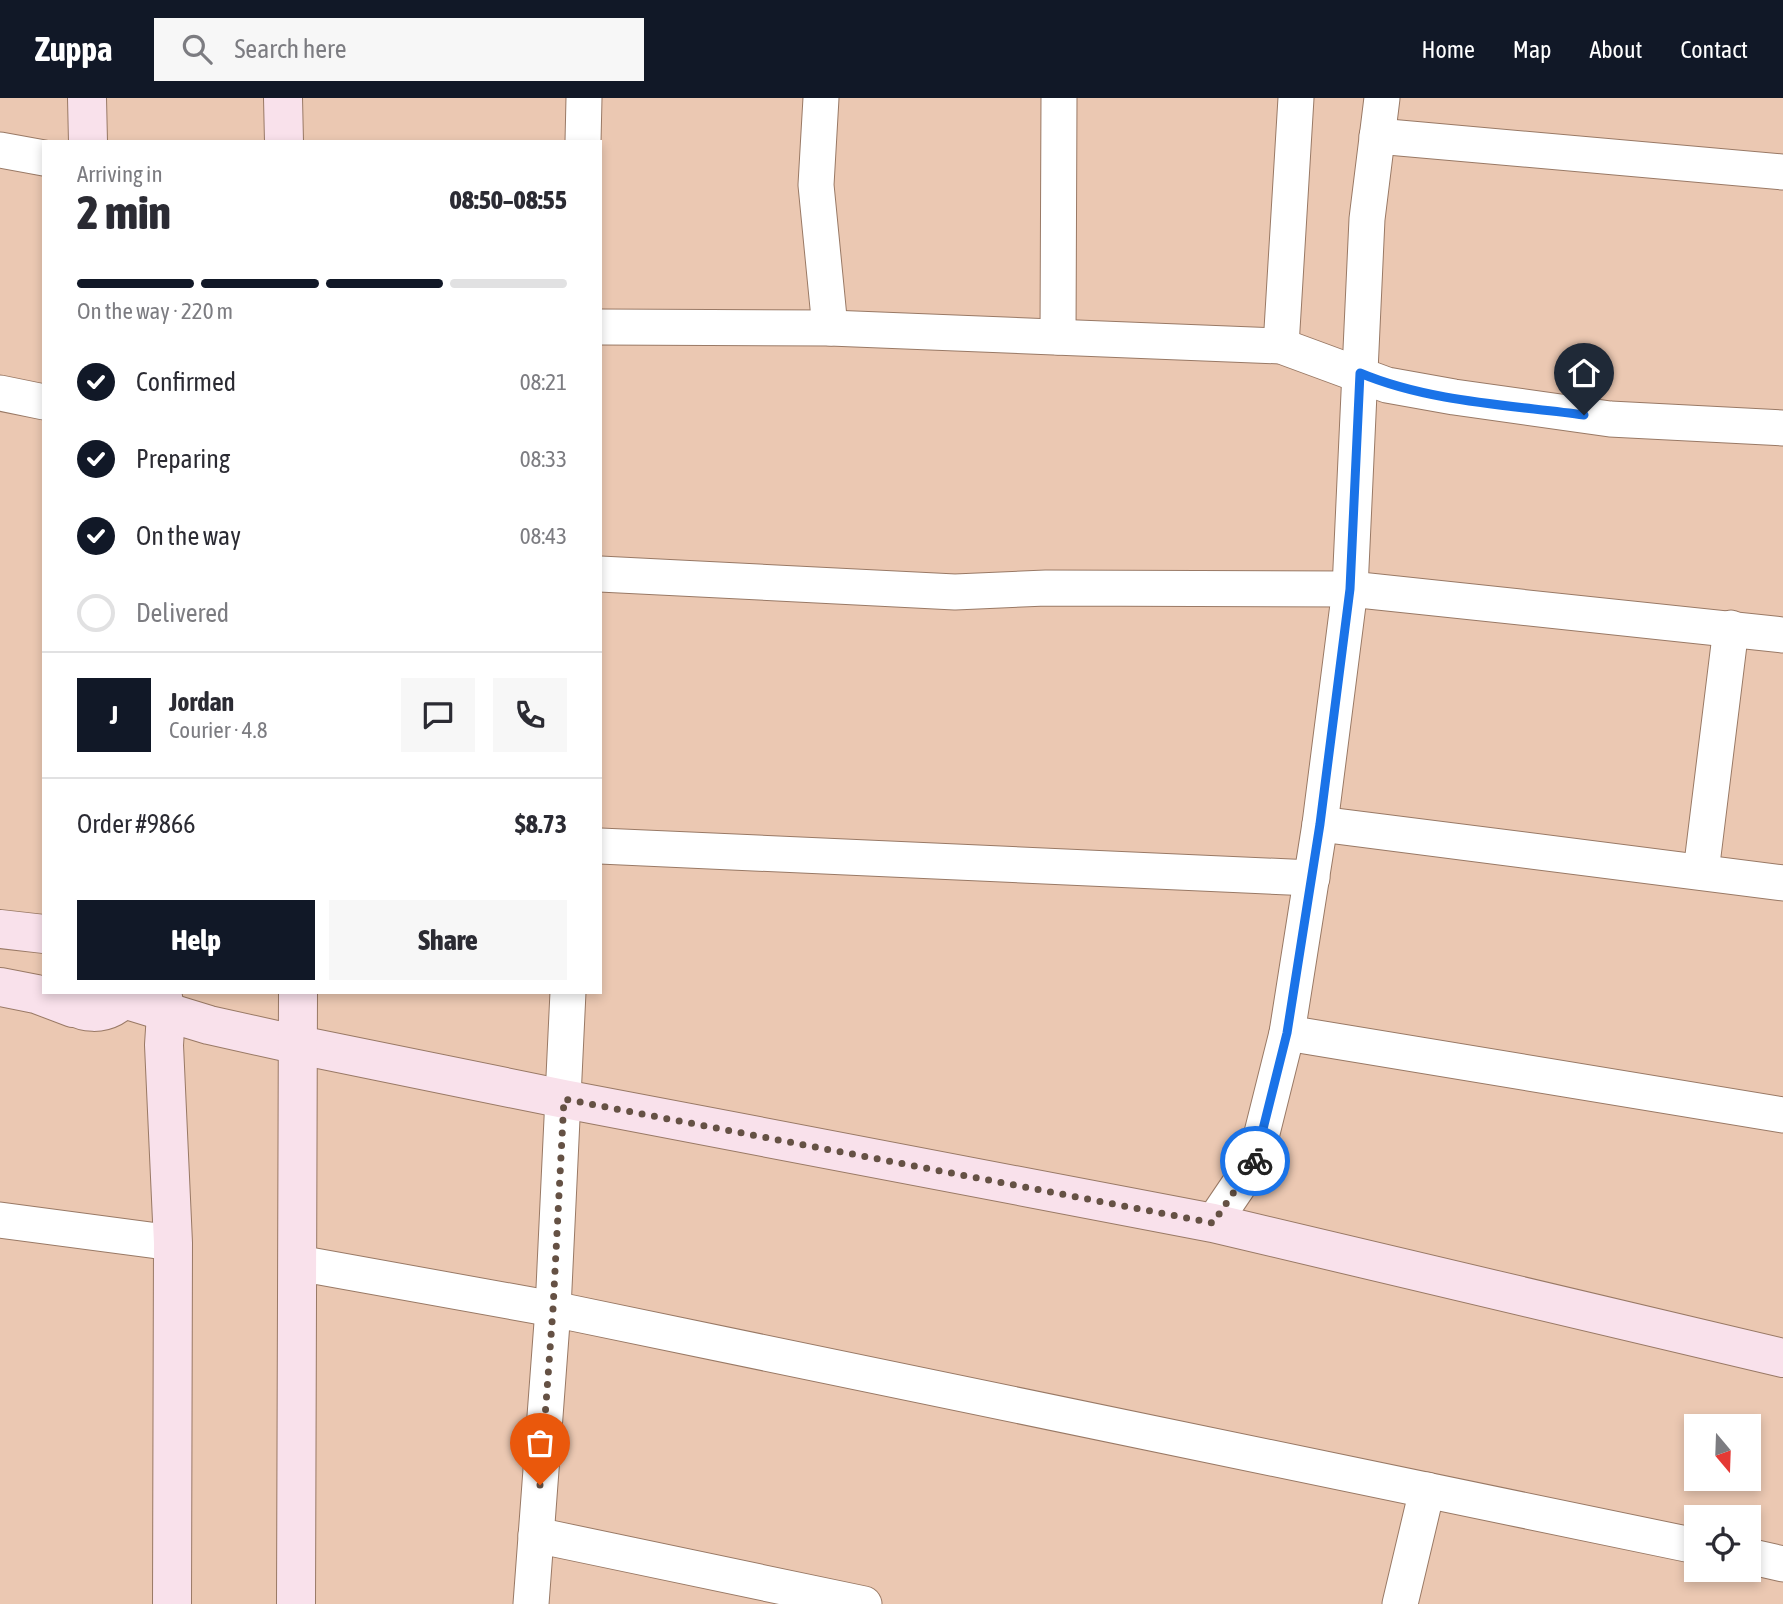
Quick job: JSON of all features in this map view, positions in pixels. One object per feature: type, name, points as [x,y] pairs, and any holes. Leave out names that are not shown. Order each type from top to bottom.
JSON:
[{"type":"street","points":[[87,98],[88,140]]},
{"type":"street","points":[[283,98],[284,140]]},
{"type":"street","points":[[583,140],[584,98]]},
{"type":"street","points":[[821,98],[816,185],[830,328]]},
{"type":"street","points":[[1058,337],[1059,98]]},
{"type":"street","points":[[1281,346],[1296,98]]},
{"type":"street","points":[[1213,1223],[1255,1161],[1287,1033],[1312,878],[1350,589],[1367,219],[1381,98]]},
{"type":"street","points":[[1377,136],[1783,172]]},
{"type":"street","points":[[0,150],[42,158]]},
{"type":"street","points":[[602,327],[830,328],[1281,346],[1387,385],[1454,397],[1610,419],[1783,428]]},
{"type":"street","points":[[0,393],[42,402]]},
{"type":"street","points":[[602,574],[955,592],[1046,588],[1350,589],[1783,635]]},
{"type":"street","points":[[1701,872],[1731,628]]},
{"type":"street","points":[[1320,824],[1783,883]]},
{"type":"street","points":[[602,846],[1312,878]]},
{"type":"street","points":[[0,929],[42,934]]},
{"type":"street","points":[[0,987],[65,1000],[86,1013],[113,1008],[126,996],[164,999],[208,1025],[564,1099],[1213,1223],[1783,1358]]},
{"type":"street","points":[[296,1604],[298,994]]},
{"type":"street","points":[[531,1604],[553,1309],[568,994]]},
{"type":"street","points":[[164,999],[173,1243],[172,1604]]},
{"type":"street","points":[[1287,1033],[1783,1115]]},
{"type":"street","points":[[0,1220],[173,1243]]},
{"type":"street","points":[[298,1263],[553,1309],[1684,1543]]},
{"type":"street","points":[[1400,1604],[1427,1490]]},
{"type":"street","points":[[536,1535],[864,1604]]},
{"type":"street","points":[[1761,1559],[1783,1564]]},
{"type":"way so far","points":[[540,1485],[564,1099],[1213,1223],[1255,1161]]},
{"type":"route","points":[[1255,1161],[1287,1033],[1320,824],[1350,589],[1360,373],[1387,385],[1584,415]]}]
